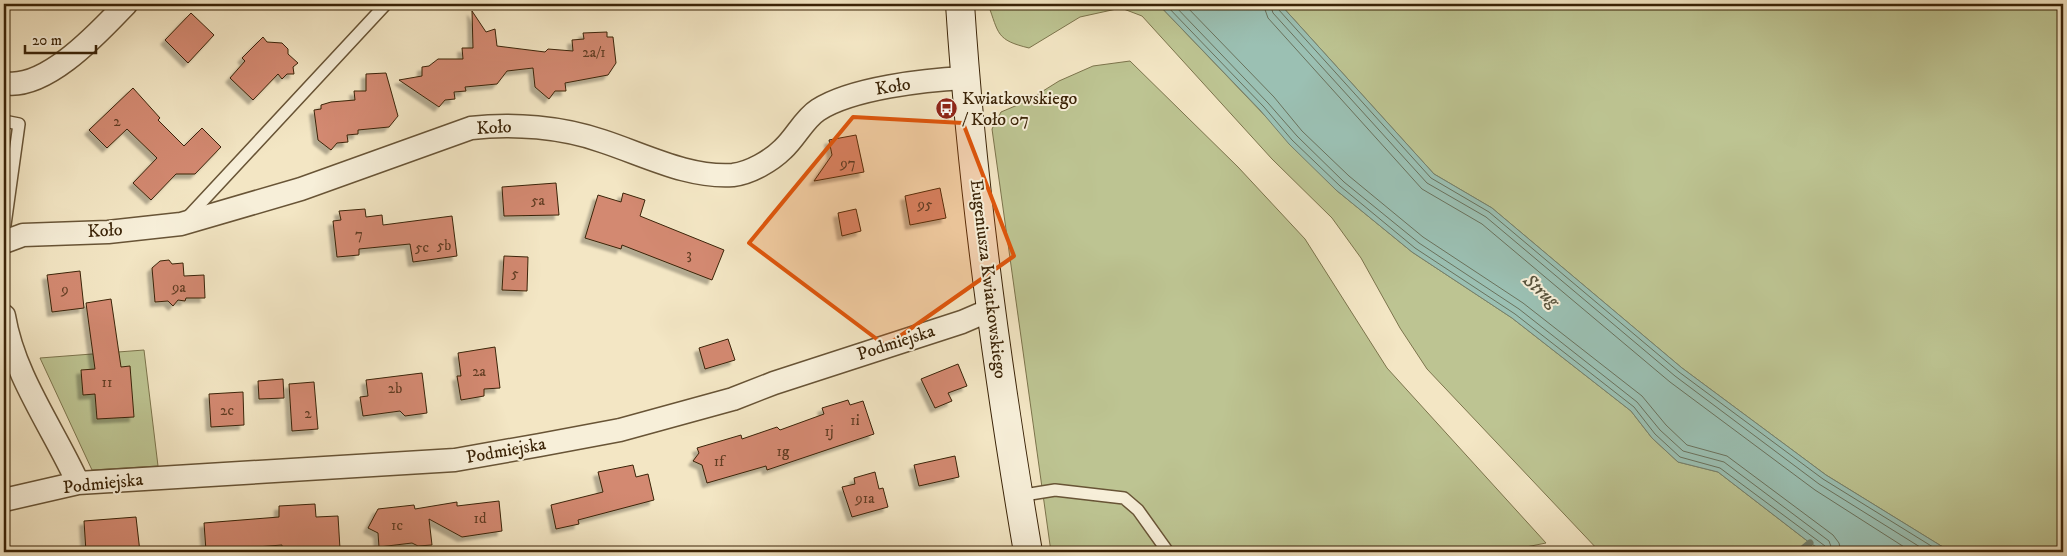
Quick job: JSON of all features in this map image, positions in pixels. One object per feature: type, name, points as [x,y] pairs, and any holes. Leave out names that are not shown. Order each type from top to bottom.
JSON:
[{"type":"street","points":[[4,83],[10,84],[44,76],[84,46],[126,4]]},
{"type":"street","name":"Eugeniusza Kwiatkowskiego","points":[[960,4],[965,78],[990,310],[1028,552]]},
{"type":"street","name":"Koło","points":[[4,242],[23,236],[108,232],[181,224],[301,188],[471,128],[498,124],[560,132],[600,140],[692,172],[714,175],[736,174],[761,166],[783,150],[816,111],[840,98],[862,92],[965,78]]},
{"type":"street","name":"Podmiejska","points":[[4,500],[78,484],[455,460],[620,430],[733,399],[774,383],[962,322],[990,310]]},
{"type":"street","points":[[4,316],[8,342],[78,484]]},
{"type":"lane","points":[[181,224],[386,4]]},
{"type":"lane","points":[[4,121],[19,124],[4,232]]},
{"type":"lane","points":[[4,359],[27,382]]},
{"type":"lane","points":[[1018,496],[1055,490],[1124,498],[1138,510],[1168,552]]},
{"type":"highlighted area","points":[[853,117],[963,123],[1014,256],[886,346],[749,243]]},
{"type":"green space","points":[[988,4],[1158,4],[1336,190],[1412,252],[1512,318],[1631,411],[1652,438],[1678,462],[1718,472],[1810,543],[1825,552],[1600,552],[1427,369],[1400,328],[1361,258],[1332,218],[1272,159],[1142,16],[1121,8],[1080,17],[1029,48],[1010,42],[1000,34]]},
{"type":"green space","points":[[1280,4],[2063,4],[2063,552],[1951,552],[1826,475],[1682,368],[1492,208],[1434,174]]},
{"type":"green space","points":[[1130,61],[1238,167],[1305,239],[1387,368],[1546,543],[1501,552],[1051,552],[992,129],[1001,112],[1027,101],[1059,81],[1093,66]]},
{"type":"green space","points":[[144,350],[158,466],[92,470],[40,358]]},
{"type":"water","name":"Strug","points":[[1158,4],[1280,4],[1434,174],[1492,208],[1682,368],[1826,475],[1951,552],[1825,552],[1810,543],[1718,472],[1678,462],[1652,438],[1631,411],[1512,318],[1412,252],[1336,190],[1289,144],[1260,110]]},
{"type":"building","points":[[472,11],[486,32],[495,29],[497,46],[545,52],[548,49],[573,51],[572,40],[584,39],[583,33],[607,32],[607,37],[613,37],[616,63],[608,75],[565,83],[566,91],[555,91],[549,99],[535,87],[533,68],[507,71],[497,84],[465,87],[466,91],[454,92],[455,99],[445,100],[439,107],[399,80],[422,76],[422,67],[429,66],[438,59],[463,59],[462,48],[473,48]]},
{"type":"building","points":[[191,13],[214,35],[188,63],[165,40]]},
{"type":"building","points":[[263,37],[267,42],[282,43],[288,49],[288,54],[298,63],[293,67],[294,74],[287,74],[282,79],[278,74],[253,100],[230,78],[245,61],[242,58]]},
{"type":"building","points":[[386,73],[398,116],[389,127],[358,130],[358,134],[347,135],[348,142],[337,143],[331,150],[318,140],[314,110],[321,109],[321,105],[331,102],[355,100],[354,91],[366,91],[366,74]]},
{"type":"building","points":[[133,88],[160,118],[158,120],[184,146],[202,128],[221,147],[195,174],[176,174],[151,200],[133,183],[157,158],[127,129],[107,148],[89,130]]},
{"type":"building","points":[[856,135],[864,172],[814,181],[832,155],[829,140]]},
{"type":"building","points":[[556,183],[559,215],[504,216],[502,187]]},
{"type":"building","points":[[940,188],[946,218],[910,225],[905,196]]},
{"type":"building","points":[[623,193],[645,200],[640,216],[724,250],[712,280],[622,245],[621,249],[585,238],[598,195],[621,202]]},
{"type":"building","points":[[365,209],[366,217],[382,215],[383,225],[452,216],[457,256],[413,262],[410,244],[359,249],[359,255],[337,257],[333,221],[341,220],[339,211]]},
{"type":"building","points":[[856,209],[861,231],[842,236],[838,213]]},
{"type":"building","points":[[504,256],[528,257],[527,291],[502,290]]},
{"type":"building","points":[[169,260],[172,264],[183,263],[184,276],[204,275],[205,298],[186,298],[185,301],[178,300],[173,306],[168,301],[155,302],[152,268],[160,261]]},
{"type":"building","points":[[80,271],[84,308],[52,312],[47,275]]},
{"type":"building","points":[[111,299],[121,367],[130,366],[134,417],[97,419],[95,394],[83,395],[81,370],[95,369],[86,303]]},
{"type":"building","points":[[728,339],[735,360],[705,369],[699,348]]},
{"type":"building","points":[[495,347],[500,388],[484,389],[484,396],[461,400],[457,376],[461,376],[458,353]]},
{"type":"building","points":[[958,364],[967,386],[948,393],[952,401],[935,408],[921,379]]},
{"type":"building","points":[[422,373],[427,413],[405,416],[400,411],[363,416],[360,397],[368,396],[366,380]]},
{"type":"building","points":[[283,379],[284,398],[259,399],[258,381]]},
{"type":"building","points":[[314,382],[318,429],[292,431],[289,384]]},
{"type":"building","points":[[243,392],[244,425],[211,427],[209,394]]},
{"type":"building","points":[[848,400],[850,405],[863,401],[874,434],[767,470],[766,466],[707,483],[702,465],[693,461],[699,453],[697,448],[741,435],[742,439],[777,427],[780,430],[824,414],[822,408]]},
{"type":"building","points":[[955,456],[959,477],[919,486],[914,465]]},
{"type":"building","points":[[633,465],[636,477],[648,474],[654,500],[578,520],[579,524],[556,529],[551,505],[603,492],[598,472]]},
{"type":"building","points":[[875,472],[879,489],[883,488],[888,507],[852,517],[842,487],[855,484],[854,478]]},
{"type":"building","points":[[499,501],[502,531],[462,537],[429,519],[432,545],[418,546],[412,543],[379,547],[378,533],[368,528],[378,509],[414,505],[415,509],[457,502],[457,506]]},
{"type":"building","points":[[315,504],[316,517],[338,516],[340,549],[282,552],[282,545],[206,551],[204,523],[279,517],[279,506]]},
{"type":"building","points":[[136,517],[140,552],[86,552],[84,521]]},
{"type":"waterway","points":[[1799,552],[1810,543]]},
{"type":"place","name":"Kwiatkowskiego / Koło 07","points":[[946,109]]}]
